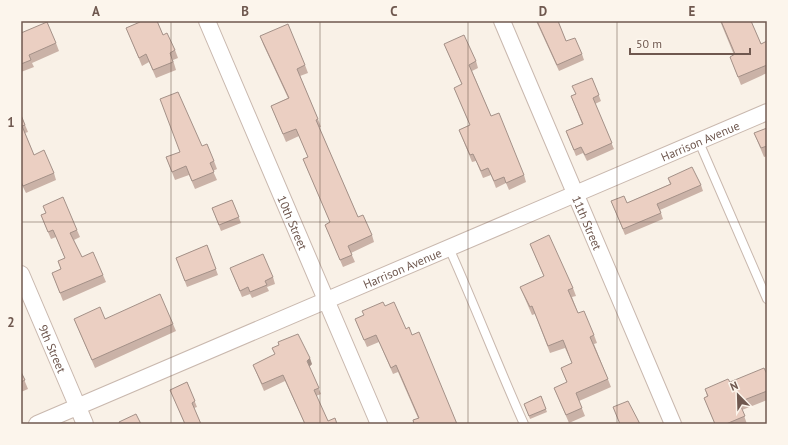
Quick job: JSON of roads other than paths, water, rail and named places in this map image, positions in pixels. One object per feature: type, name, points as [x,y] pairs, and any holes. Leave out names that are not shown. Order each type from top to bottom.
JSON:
[{"type":"street","name":"10th Street","points":[[207,21],[379,424]]},
{"type":"street","name":"11th Street","points":[[502,21],[673,424]]},
{"type":"street","name":"Harrison Avenue","points":[[37,424],[767,112]]},
{"type":"street","name":"9th Street","points":[[21,274],[85,424]]},
{"type":"lane","points":[[699,142],[767,300]]},
{"type":"lane","points":[[449,248],[478,313],[495,360],[524,424]]}]
